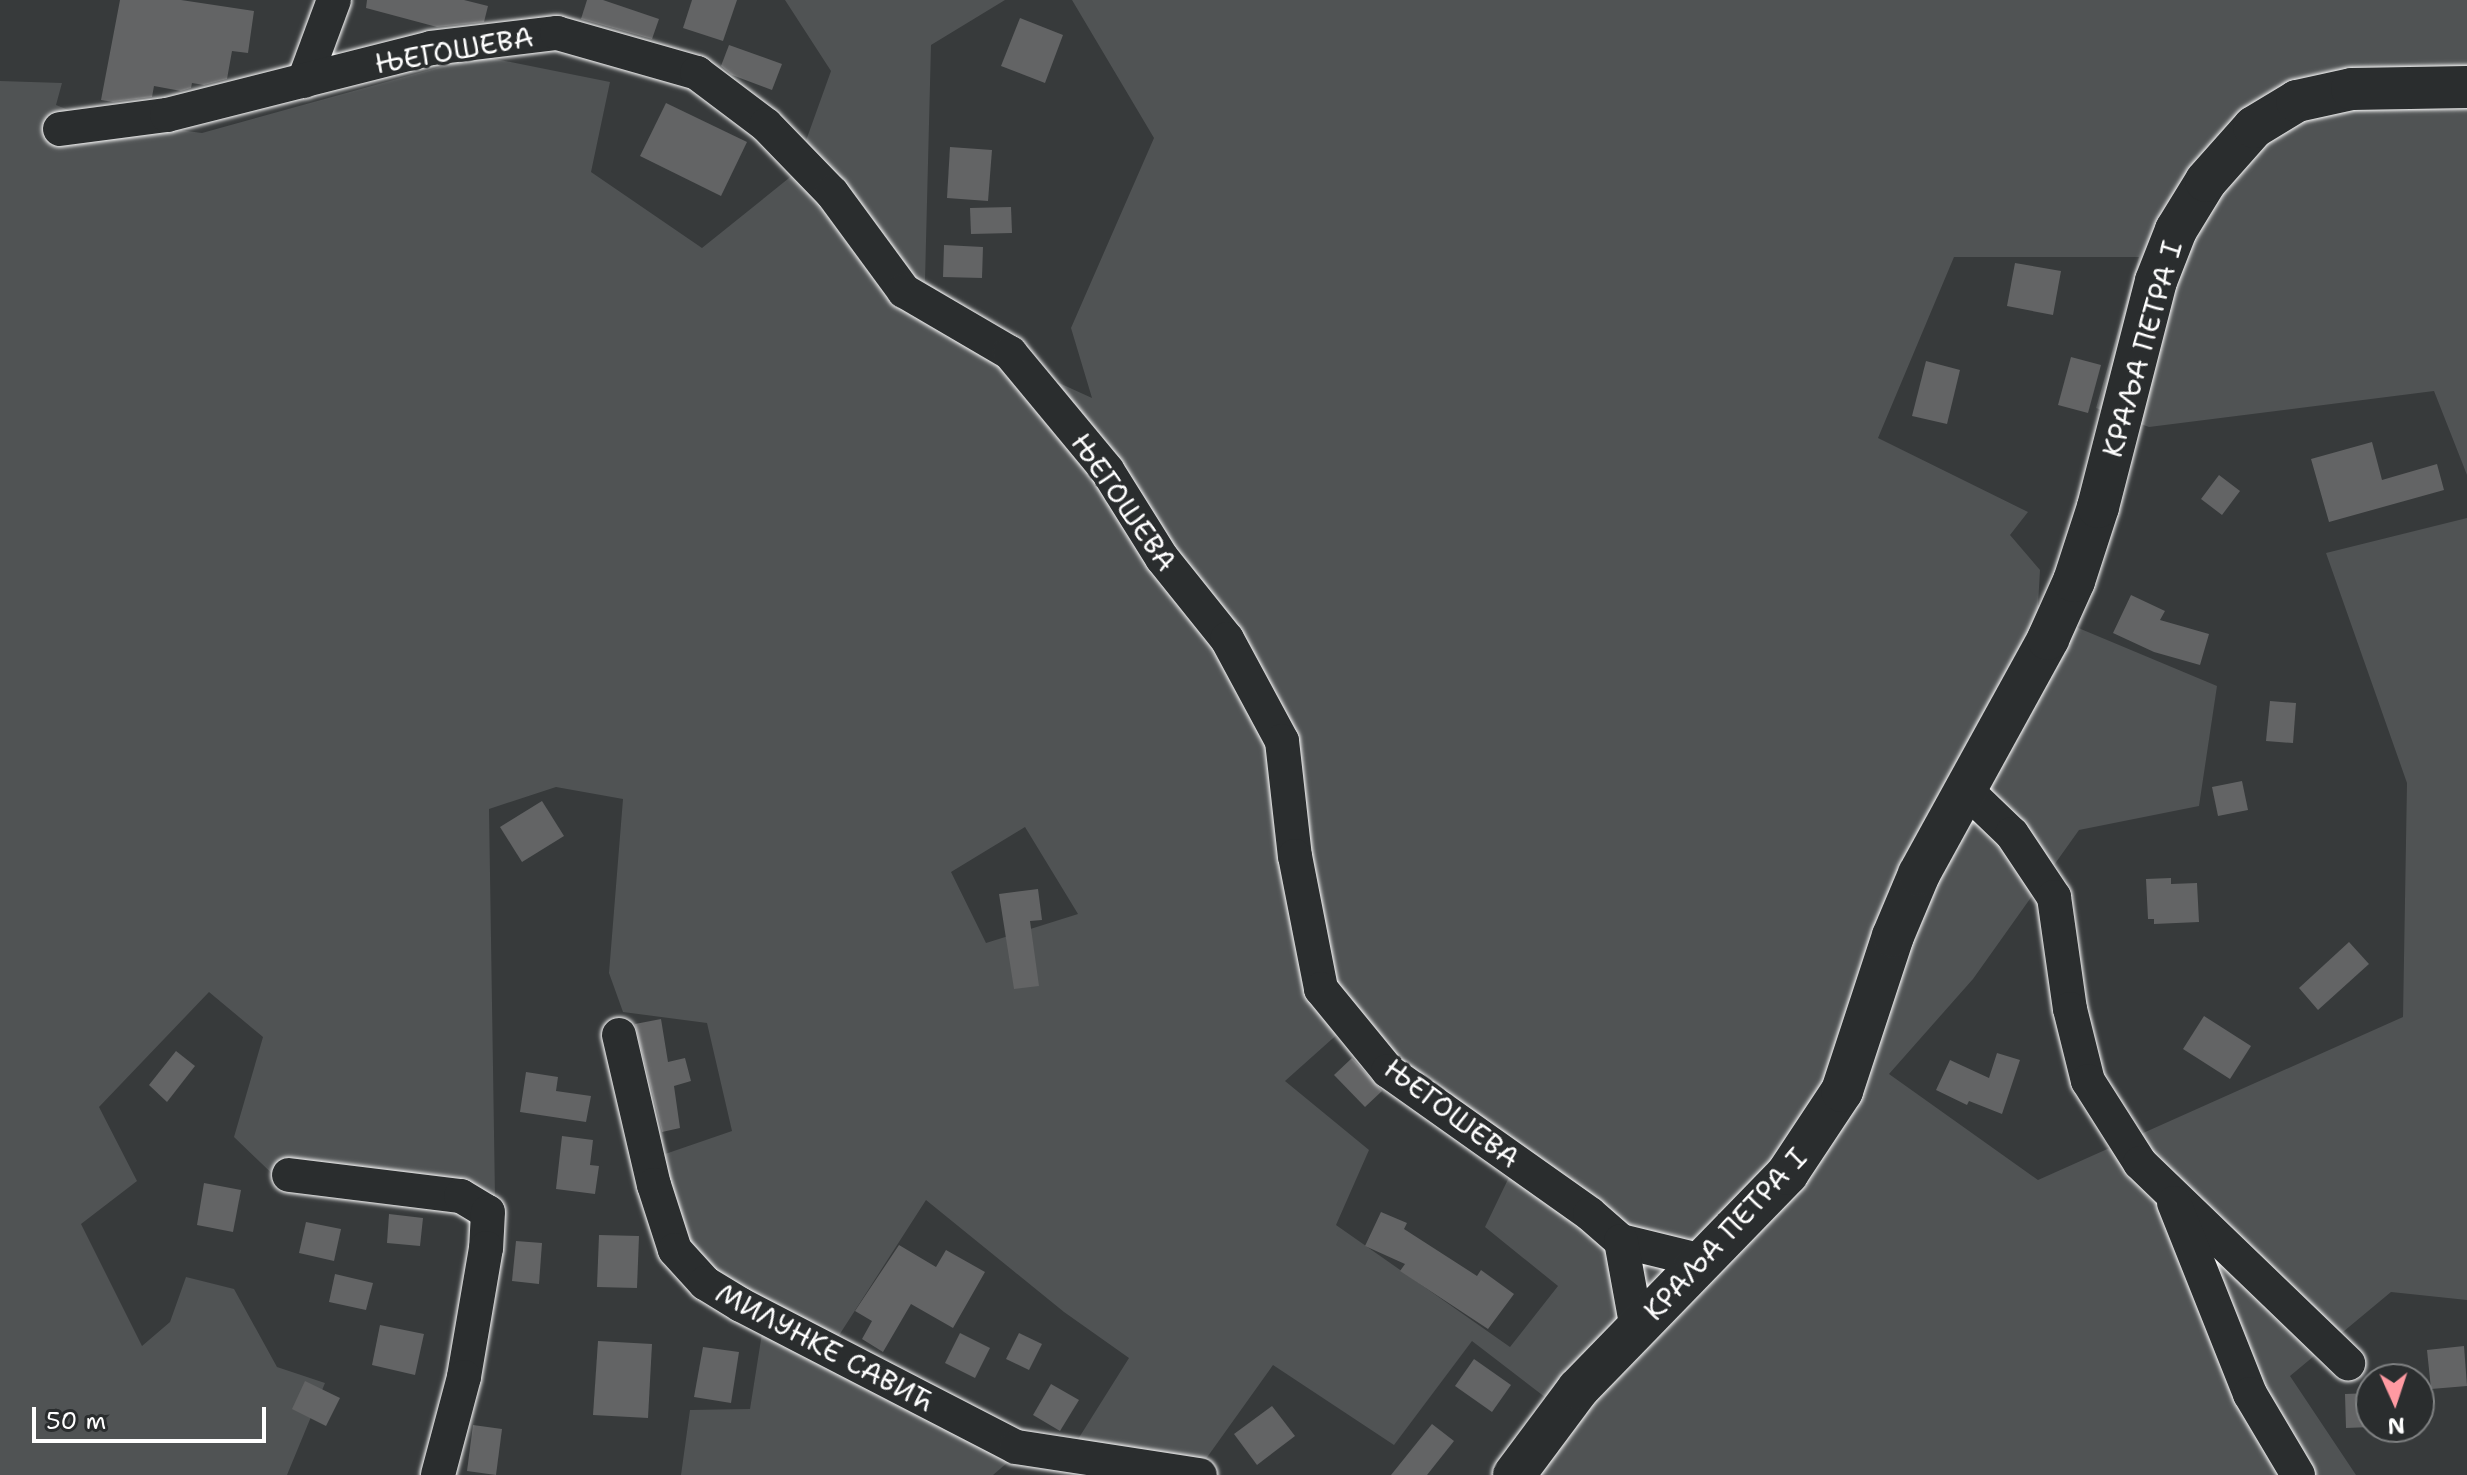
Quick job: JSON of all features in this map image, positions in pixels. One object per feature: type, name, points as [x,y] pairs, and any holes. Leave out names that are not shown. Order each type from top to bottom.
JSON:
[{"type":"street","points":[[304,81],[334,0]]},
{"type":"street","name":"ЊЕГОШЕВА","points":[[60,129],[167,115],[431,48],[557,33],[697,73],[766,125],[832,193],[904,291],[1010,353],[1107,470],[1162,558],[1227,639],[1282,741],[1295,856],[1321,989],[1388,1071],[1590,1214],[1621,1241],[1703,1261]]},
{"type":"street","name":"КРАЉА ПЕТРА I","points":[[1514,1475],[1560,1410],[1787,1174],[1842,1091],[1893,936],[1919,874],[2015,700],[2074,581],[2098,507],[2156,281],[2176,230],[2206,181],[2254,127],[2297,101],[2352,89],[2467,87]]},
{"type":"street","points":[[1964,788],[2012,834],[2054,897],[2070,1009],[2088,1081],[2140,1163],[2348,1363]]},
{"type":"street","name":"МИЛУНКЕ САВИЋ","points":[[619,1035],[654,1185],[675,1250],[705,1283],[741,1305],[1016,1447],[1200,1475]]},
{"type":"street","points":[[289,1175],[461,1196],[488,1212],[486,1248],[464,1377],[438,1475]]},
{"type":"street","points":[[2169,1191],[2250,1394],[2298,1475]]},
{"type":"street","points":[[1621,1241],[1637,1329]]},
{"type":"shaded area","points":[[785,0],[1005,0],[931,45],[925,281],[1024,345],[1048,378],[1092,398],[1071,328],[1154,138],[1072,0],[2467,0],[2467,475],[2434,391],[2149,427],[2096,408],[2139,257],[1954,257],[1878,438],[2028,512],[2010,535],[2040,570],[2038,605],[2076,627],[2217,686],[2199,806],[2079,830],[1973,979],[1889,1074],[2038,1180],[2403,1017],[2407,783],[2326,553],[2467,518],[2467,1300],[2391,1292],[2290,1376],[2356,1475],[1529,1475],[1554,1404],[1472,1341],[1394,1445],[1273,1365],[1203,1463],[1075,1444],[1129,1358],[1064,1312],[926,1200],[836,1340],[1014,1457],[993,1475],[681,1475],[690,1410],[750,1409],[763,1327],[680,1272],[639,1163],[732,1131],[707,1023],[623,1012],[609,973],[623,799],[556,787],[489,809],[495,1197],[286,1187],[234,1137],[263,1037],[209,992],[99,1107],[137,1181],[81,1224],[142,1346],[170,1322],[186,1277],[234,1289],[277,1367],[325,1383],[287,1475],[0,1475],[0,81],[62,83],[56,105],[88,118],[202,133],[480,56],[610,82],[591,172],[702,248],[794,174],[831,71]],"holes":[[[1025,827],[1078,914],[986,943],[951,872]],[[1341,1031],[1511,1173],[1485,1227],[1558,1286],[1510,1347],[1336,1225],[1369,1150],[1285,1081]]]},
{"type":"building","points":[[120,0],[181,0],[254,11],[248,53],[232,51],[227,79],[204,85],[192,83],[191,88],[181,91],[154,86],[152,97],[113,102],[101,100]]},
{"type":"building","points":[[367,0],[464,0],[488,6],[484,22],[437,27],[366,8]]},
{"type":"building","points":[[587,0],[603,0],[659,19],[652,39],[581,19]]},
{"type":"building","points":[[692,0],[737,0],[723,41],[683,28]]},
{"type":"building","points":[[1020,18],[1063,35],[1045,83],[1001,66]]},
{"type":"building","points":[[729,45],[782,64],[772,90],[732,75],[721,66]]},
{"type":"building","points":[[666,103],[747,142],[721,196],[640,156]]},
{"type":"building","points":[[950,147],[992,150],[988,201],[947,198]]},
{"type":"building","points":[[1011,207],[1012,233],[971,234],[970,208]]},
{"type":"building","points":[[944,245],[983,247],[982,278],[943,277]]},
{"type":"building","points":[[2015,263],[2061,271],[2053,315],[2007,306]]},
{"type":"building","points":[[2071,357],[2101,365],[2088,413],[2058,405]]},
{"type":"building","points":[[1926,361],[1960,370],[1947,424],[1912,416]]},
{"type":"building","points":[[2372,442],[2382,480],[2437,464],[2444,490],[2329,522],[2311,459]]},
{"type":"building","points":[[2219,475],[2240,491],[2222,515],[2201,499]]},
{"type":"building","points":[[2131,595],[2165,611],[2160,620],[2209,634],[2200,665],[2154,652],[2113,633]]},
{"type":"building","points":[[2270,701],[2296,703],[2293,743],[2266,741]]},
{"type":"building","points":[[2242,781],[2248,810],[2218,816],[2212,787]]},
{"type":"building","points":[[542,801],[564,836],[522,862],[500,827]]},
{"type":"building","points":[[2171,878],[2171,884],[2197,883],[2199,922],[2154,924],[2154,919],[2148,919],[2146,879]]},
{"type":"building","points":[[1038,889],[1042,920],[1030,921],[1039,986],[1014,989],[999,894]]},
{"type":"building","points":[[2349,942],[2369,964],[2318,1010],[2299,988]]},
{"type":"building","points":[[2204,1016],[2251,1046],[2230,1079],[2183,1049]]},
{"type":"building","points":[[661,1019],[668,1062],[685,1058],[691,1081],[674,1086],[680,1128],[662,1132],[635,1024]]},
{"type":"building","points":[[176,1051],[195,1066],[167,1102],[149,1085]]},
{"type":"building","points":[[1997,1053],[2020,1060],[2002,1114],[1969,1101],[1967,1105],[1936,1090],[1950,1060],[1989,1078]]},
{"type":"building","points":[[1352,1058],[1382,1091],[1365,1107],[1334,1075]]},
{"type":"building","points":[[526,1072],[558,1077],[556,1091],[591,1096],[586,1122],[520,1112]]},
{"type":"building","points":[[562,1136],[593,1140],[590,1165],[599,1166],[595,1194],[556,1189]]},
{"type":"building","points":[[204,1183],[241,1190],[233,1232],[197,1225]]},
{"type":"building","points":[[1381,1212],[1407,1223],[1404,1229],[1477,1276],[1481,1270],[1514,1294],[1488,1329],[1400,1271],[1405,1264],[1365,1246]]},
{"type":"building","points":[[389,1214],[423,1218],[420,1246],[387,1243]]},
{"type":"building","points":[[306,1222],[341,1229],[334,1261],[299,1253]]},
{"type":"building","points":[[599,1235],[639,1236],[637,1288],[597,1287]]},
{"type":"building","points":[[516,1241],[542,1243],[539,1284],[512,1281]]},
{"type":"building","points":[[899,1245],[936,1267],[946,1250],[985,1272],[953,1328],[911,1304],[883,1352],[862,1339],[872,1321],[855,1311]]},
{"type":"building","points":[[335,1274],[373,1283],[366,1310],[329,1302]]},
{"type":"building","points":[[380,1325],[424,1334],[415,1375],[372,1365]]},
{"type":"building","points":[[960,1333],[990,1348],[975,1378],[945,1363]]},
{"type":"building","points":[[1019,1333],[1042,1344],[1029,1370],[1006,1359]]},
{"type":"building","points":[[598,1341],[652,1344],[648,1418],[593,1415]]},
{"type":"building","points":[[2464,1346],[2467,1386],[2435,1389],[2435,1363],[2428,1363],[2427,1350]]},
{"type":"building","points":[[703,1347],[739,1352],[731,1403],[694,1397]]},
{"type":"building","points":[[1474,1359],[1511,1385],[1492,1412],[1455,1386]]},
{"type":"building","points":[[305,1381],[340,1398],[326,1426],[292,1409]]},
{"type":"building","points":[[1051,1384],[1079,1400],[1060,1431],[1033,1415]]},
{"type":"building","points":[[2345,1394],[2355,1394],[2355,1428],[2346,1428]]},
{"type":"building","points":[[1272,1406],[1295,1436],[1257,1465],[1234,1434]]},
{"type":"building","points":[[1432,1424],[1454,1441],[1427,1475],[1391,1475]]},
{"type":"building","points":[[473,1425],[502,1429],[496,1475],[467,1471]]}]
